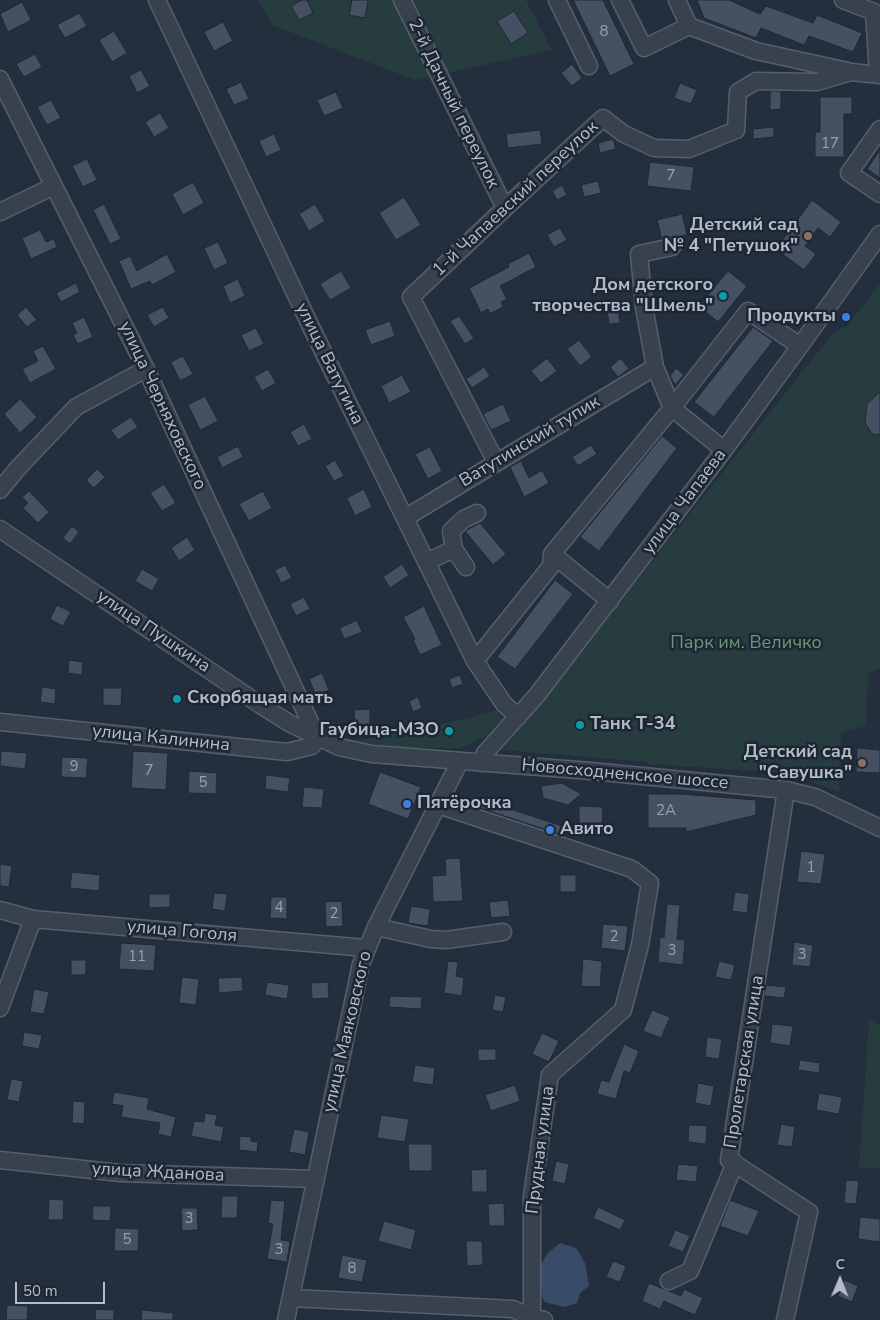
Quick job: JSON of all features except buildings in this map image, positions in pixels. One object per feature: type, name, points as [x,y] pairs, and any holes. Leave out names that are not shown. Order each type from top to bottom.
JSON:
[{"type":"street","name":"улица Ватутина","points":[[157,0],[311,327],[475,661],[504,704],[518,717]]},
{"type":"street","name":"2-й Дачный переулок","points":[[402,0],[505,208]]},
{"type":"street","points":[[557,0],[589,66]]},
{"type":"street","points":[[620,0],[644,48],[689,26]]},
{"type":"street","points":[[677,0],[689,26],[756,51],[851,72]]},
{"type":"street","points":[[843,0],[874,12],[879,75]]},
{"type":"street","name":"1-й Чапаевский переулок","points":[[496,462],[411,297],[603,118],[624,134],[654,148],[689,149],[736,130],[738,92],[756,81],[818,82],[851,72],[879,75]]},
{"type":"street","name":"улица Черняховского","points":[[0,79],[146,370],[317,737]]},
{"type":"street","points":[[880,129],[849,174],[880,194]]},
{"type":"street","points":[[0,212],[54,186]]},
{"type":"street","name":"улица Чапаева","points":[[482,763],[485,753],[518,717],[724,450],[880,234]]},
{"type":"street","points":[[672,247],[639,254],[644,307],[655,367],[672,408],[724,450]]},
{"type":"street","points":[[475,661],[551,566],[552,554],[672,408],[748,310],[800,346]]},
{"type":"street","name":"Ватутинский тупик","points":[[405,518],[655,367]]},
{"type":"street","points":[[0,490],[18,468],[76,407],[146,370]]},
{"type":"street","points":[[466,568],[454,549],[451,530],[464,519],[477,513]]},
{"type":"street","name":"улица Пушкина","points":[[0,529],[262,706],[289,723],[339,748],[363,753],[482,763]]},
{"type":"street","points":[[426,562],[454,549]]},
{"type":"street","points":[[552,554],[610,600]]},
{"type":"street","name":"улица Калинина","points":[[0,722],[287,752],[312,746],[317,737]]},
{"type":"street","name":"улица Маяковского","points":[[286,1320],[361,964],[376,926],[460,761]]},
{"type":"street","name":"Новосходненское шоссе","points":[[482,763],[591,771],[786,790],[815,797],[880,828]]},
{"type":"street","name":"Пролетарская улица","points":[[785,1320],[809,1212],[729,1160],[786,790]]},
{"type":"street","name":"Прудная улица","points":[[438,805],[632,869],[650,883],[640,945],[623,1010],[550,1075],[532,1196],[536,1319]]},
{"type":"street","name":"улица Гоголя","points":[[0,910],[33,919],[366,948]]},
{"type":"street","points":[[0,1008],[33,919]]},
{"type":"street","points":[[376,926],[439,940],[503,932]]},
{"type":"street","name":"улица Жданова","points":[[0,1160],[120,1173],[316,1179]]},
{"type":"street","points":[[670,1281],[690,1271],[735,1163]]},
{"type":"street","points":[[290,1298],[513,1309],[536,1319]]},
{"type":"green space","points":[[258,0],[526,0],[552,50],[415,80],[272,25]]},
{"type":"green space","name":"Парк им. Величко","points":[[880,284],[880,668],[868,674],[866,726],[841,732],[839,792],[788,773],[648,764],[647,762],[502,750],[833,333],[846,327]]},
{"type":"green space","points":[[497,710],[502,720],[484,737],[461,748],[402,748],[353,741],[461,720]]},
{"type":"green space","points":[[869,1020],[880,1025],[880,1169],[859,1167]]},
{"type":"water","points":[[560,1243],[576,1248],[585,1263],[589,1286],[580,1293],[577,1303],[564,1307],[545,1302],[538,1277],[541,1264],[548,1253]]},
{"type":"place","name":"Детский сад № 4 \"Петушок\"","points":[[808,236]]},
{"type":"place","name":"Дом детского творчества \"Шмель\"","points":[[723,296]]},
{"type":"place","name":"Продукты","points":[[846,317]]},
{"type":"place","name":"Скорбящая мать","points":[[177,699]]},
{"type":"place","name":"Танк Т-34","points":[[580,725]]},
{"type":"place","name":"Гаубица-МЗО","points":[[449,731]]},
{"type":"place","name":"Детский сад \"Савушка\"","points":[[862,763]]},
{"type":"place","name":"Пятёрочка","points":[[407,804]]},
{"type":"place","name":"Авито","points":[[550,830]]}]
